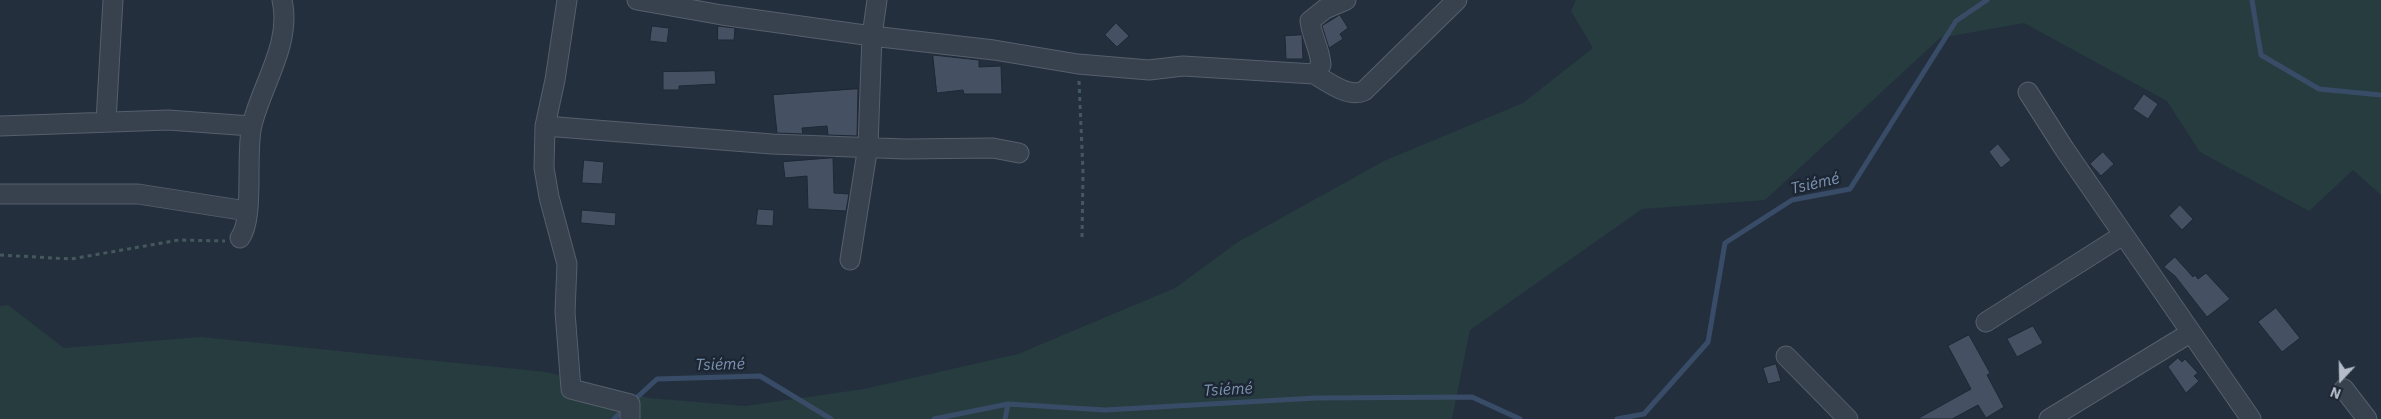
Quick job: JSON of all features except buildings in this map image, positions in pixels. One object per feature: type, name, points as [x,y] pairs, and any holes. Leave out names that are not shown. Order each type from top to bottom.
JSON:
[{"type":"street","points":[[106,121],[113,0]]},
{"type":"street","points":[[240,238],[244,234],[247,211],[251,126],[282,40],[284,8],[282,0]]},
{"type":"street","points":[[567,0],[555,80],[545,126],[544,168],[549,197],[567,264],[565,312],[571,389],[630,404],[630,419]]},
{"type":"street","points":[[636,0],[722,15],[872,36],[994,50],[1078,64],[1149,70],[1183,66],[1314,74],[1349,93],[1357,94],[1364,91],[1457,0]]},
{"type":"street","points":[[850,260],[868,146],[872,36],[877,0]]},
{"type":"street","points":[[1314,74],[1321,65],[1320,51],[1312,34],[1310,21],[1326,9],[1346,0]]},
{"type":"street","points":[[2028,92],[2190,333],[2251,419]]},
{"type":"street","points":[[0,126],[168,120],[251,126]]},
{"type":"street","points":[[545,126],[772,144],[905,148],[993,148],[1019,153]]},
{"type":"street","points":[[0,194],[138,194],[247,211]]},
{"type":"street","points":[[1986,322],[2124,235]]},
{"type":"street","points":[[2049,419],[2190,333]]},
{"type":"street","points":[[1786,356],[1848,419]]},
{"type":"street","points":[[2344,389],[2367,419]]},
{"type":"path","points":[[1078,64],[1083,172],[1082,238]]},
{"type":"path","points":[[0,255],[71,259],[179,240],[236,241],[240,238]]},
{"type":"green space","points":[[1576,0],[2381,0],[2381,195],[2353,170],[2309,211],[2200,152],[2167,101],[2024,23],[1940,38],[1765,200],[1642,209],[1470,330],[1452,419],[0,419],[0,306],[8,305],[64,348],[201,337],[546,372],[649,398],[745,406],[864,389],[1018,354],[1175,288],[1238,242],[1384,161],[1523,103],[1593,48],[1571,11]]},
{"type":"waterway","name":"Tsiémé","points":[[1617,419],[1644,414],[1708,342],[1725,243],[1792,200],[1850,189],[1956,21],[1987,0]]},
{"type":"waterway","points":[[2252,0],[2261,55],[2319,89],[2381,95]]},
{"type":"waterway","name":"Tsiémé","points":[[632,402],[657,379],[760,376],[831,419]]},
{"type":"waterway","name":"Tsiémé","points":[[934,419],[1008,404],[1105,410],[1316,398],[1472,397],[1520,419]]},
{"type":"waterway","points":[[1005,419],[1008,404]]},
{"type":"waterway","name":"Tsiémé","points":[[614,419],[624,409]]}]
